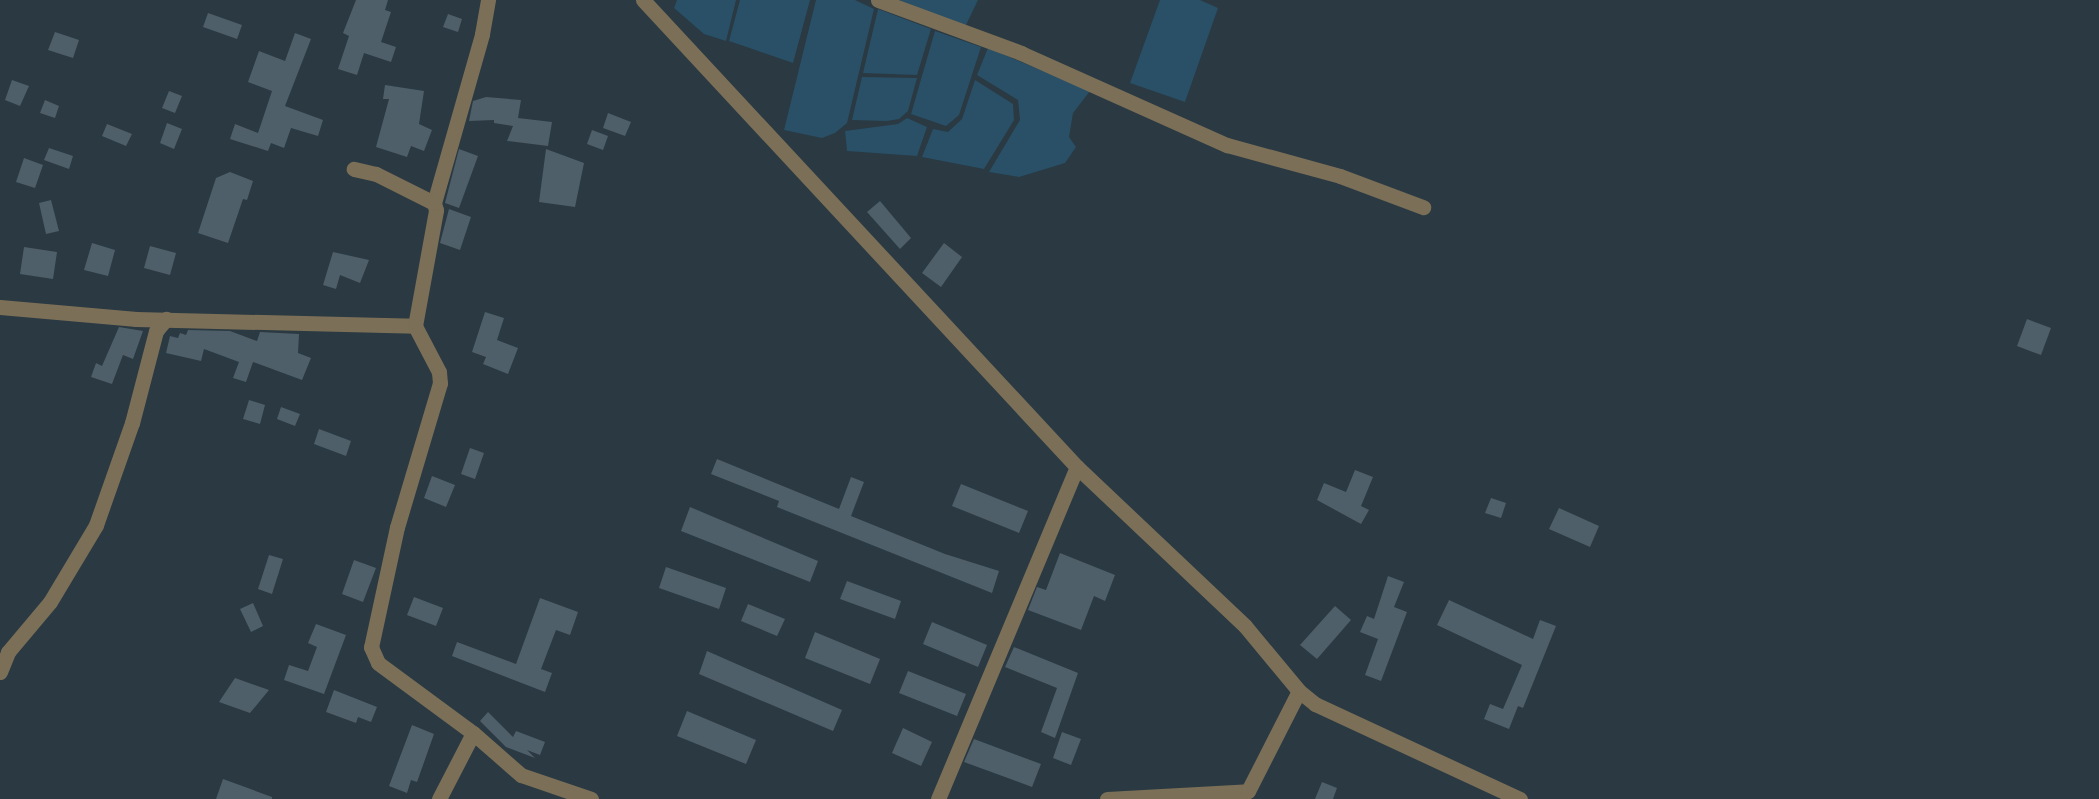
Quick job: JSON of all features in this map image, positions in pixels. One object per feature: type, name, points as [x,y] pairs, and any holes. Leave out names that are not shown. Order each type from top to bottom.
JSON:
[{"type":"street","points":[[488,0],[480,44],[434,203],[436,210],[415,326],[439,372],[440,383],[397,527],[370,648],[378,663],[473,733],[521,776],[591,799]]},
{"type":"street","points":[[643,0],[1077,467],[1245,626],[1299,691],[1315,704],[1520,799]]},
{"type":"street","points":[[879,0],[1021,53],[1227,145],[1340,176],[1422,207]]},
{"type":"street","points":[[354,169],[376,174],[434,203]]},
{"type":"street","points":[[0,307],[166,319],[415,326]]},
{"type":"street","points":[[0,672],[8,652],[50,602],[96,525],[132,423],[156,332],[166,319]]},
{"type":"street","points":[[938,799],[1077,467]]},
{"type":"street","points":[[1107,799],[1245,795],[1299,691]]},
{"type":"street","points":[[439,799],[473,733]]},
{"type":"shaded area","points":[[677,0],[736,0],[726,41],[704,34],[674,8]]},
{"type":"shaded area","points":[[740,0],[810,0],[793,63],[729,41]]},
{"type":"shaded area","points":[[816,0],[855,0],[874,9],[847,123],[835,133],[822,138],[784,130]]},
{"type":"shaded area","points":[[899,0],[978,0],[965,27]]},
{"type":"shaded area","points":[[1160,0],[1200,0],[1218,8],[1185,102],[1130,83]]},
{"type":"shaded area","points":[[878,9],[931,29],[917,75],[863,73]]},
{"type":"shaded area","points":[[935,31],[981,47],[959,115],[946,126],[911,114]]},
{"type":"shaded area","points":[[988,48],[1090,91],[1073,113],[1069,137],[1076,147],[1065,163],[1019,177],[989,172],[1020,120],[1018,100],[977,75]]},
{"type":"shaded area","points":[[862,77],[917,78],[908,111],[899,119],[887,121],[852,120]]},
{"type":"shaded area","points":[[975,80],[1013,104],[1014,120],[984,169],[922,157],[933,129],[948,132],[962,119]]},
{"type":"shaded area","points":[[907,118],[927,127],[917,156],[847,151],[845,131],[898,124]]},
{"type":"building","points":[[356,0],[388,0],[385,10],[391,12],[381,42],[396,47],[391,62],[364,53],[357,75],[338,69],[349,36],[343,33]]},
{"type":"building","points":[[208,13],[242,25],[237,39],[203,27]]},
{"type":"building","points":[[448,14],[462,19],[458,32],[443,27]]},
{"type":"building","points":[[55,32],[79,40],[73,58],[48,50]]},
{"type":"building","points":[[295,33],[311,39],[285,106],[323,120],[318,136],[291,128],[284,148],[271,143],[268,151],[230,139],[235,124],[258,133],[272,91],[248,82],[259,51],[285,61]]},
{"type":"building","points":[[12,80],[29,86],[20,106],[5,100]]},
{"type":"building","points":[[385,85],[424,91],[419,124],[432,130],[424,151],[411,146],[407,157],[376,147],[389,99],[383,99]]},
{"type":"building","points":[[169,91],[182,96],[175,113],[162,108]]},
{"type":"building","points":[[486,97],[521,100],[518,118],[552,122],[548,146],[507,141],[513,126],[494,123],[494,120],[469,121],[473,101]]},
{"type":"building","points":[[45,100],[59,106],[55,118],[40,113]]},
{"type":"building","points":[[608,113],[631,122],[625,136],[603,128]]},
{"type":"building","points":[[167,123],[182,129],[174,149],[160,143]]},
{"type":"building","points":[[107,124],[132,134],[126,146],[102,136]]},
{"type":"building","points":[[592,130],[608,136],[603,150],[587,144]]},
{"type":"building","points":[[49,148],[73,156],[69,169],[44,160]]},
{"type":"building","points":[[459,149],[478,156],[459,208],[445,203]]},
{"type":"building","points":[[546,149],[584,163],[575,207],[539,202]]},
{"type":"building","points":[[24,158],[43,165],[35,188],[16,182]]},
{"type":"building","points":[[230,172],[253,181],[247,200],[243,199],[228,243],[198,233],[216,178]]},
{"type":"building","points":[[51,200],[59,231],[46,234],[39,203]]},
{"type":"building","points":[[880,201],[911,238],[900,249],[867,212]]},
{"type":"building","points":[[449,209],[471,217],[460,250],[440,243]]},
{"type":"building","points":[[92,243],[115,250],[108,276],[84,270]]},
{"type":"building","points":[[944,243],[962,257],[941,287],[922,273]]},
{"type":"building","points":[[150,246],[176,253],[170,275],[144,268]]},
{"type":"building","points":[[24,247],[57,252],[53,279],[20,274]]},
{"type":"building","points":[[333,252],[369,260],[360,283],[340,275],[336,289],[323,285]]},
{"type":"building","points":[[485,312],[504,318],[497,340],[518,348],[508,374],[483,364],[486,357],[472,352]]},
{"type":"building","points":[[2027,319],[2051,328],[2041,355],[2017,346]]},
{"type":"building","points":[[119,327],[143,331],[133,359],[123,355],[112,384],[91,377],[96,363],[102,366]]},
{"type":"building","points":[[188,330],[230,331],[257,341],[260,332],[299,334],[298,353],[311,358],[302,380],[253,362],[246,382],[233,378],[239,362],[204,349],[201,361],[166,353],[170,336],[178,338],[180,333],[186,335]]},
{"type":"building","points":[[249,400],[265,405],[260,424],[243,419]]},
{"type":"building","points":[[281,407],[300,414],[295,426],[277,419]]},
{"type":"building","points":[[319,429],[351,441],[346,456],[314,444]]},
{"type":"building","points":[[470,448],[484,453],[475,479],[461,474]]},
{"type":"building","points":[[717,459],[839,509],[851,477],[864,482],[851,516],[945,554],[999,571],[992,593],[777,507],[779,501],[711,474]]},
{"type":"building","points":[[1355,470],[1373,477],[1361,506],[1369,510],[1361,524],[1317,500],[1324,483],[1346,492]]},
{"type":"building","points":[[432,476],[455,485],[446,507],[424,498]]},
{"type":"building","points":[[961,484],[1028,511],[1019,533],[952,506]]},
{"type":"building","points":[[1491,498],[1506,503],[1501,518],[1485,513]]},
{"type":"building","points":[[690,507],[818,561],[810,582],[681,531]]},
{"type":"building","points":[[1559,508],[1599,526],[1590,547],[1549,529]]},
{"type":"building","points":[[1060,553],[1115,575],[1105,601],[1094,596],[1081,630],[1028,610],[1037,587],[1046,590]]},
{"type":"building","points":[[269,555],[283,559],[272,594],[258,589]]},
{"type":"building","points":[[354,560],[376,568],[363,602],[342,594]]},
{"type":"building","points":[[666,567],[726,588],[719,609],[659,588]]},
{"type":"building","points":[[1388,576],[1404,582],[1394,607],[1407,612],[1381,681],[1365,675],[1378,639],[1360,632],[1367,616],[1374,619]]},
{"type":"building","points":[[847,581],[901,601],[895,619],[840,599]]},
{"type":"building","points":[[414,597],[443,608],[436,626],[407,615]]},
{"type":"building","points":[[540,598],[578,612],[570,635],[556,630],[541,669],[552,673],[545,692],[452,656],[457,642],[516,664]]},
{"type":"building","points":[[1449,600],[1533,639],[1540,620],[1556,626],[1523,708],[1518,706],[1509,729],[1484,719],[1490,704],[1503,709],[1522,665],[1437,625]]},
{"type":"building","points":[[253,603],[263,626],[251,632],[240,609]]},
{"type":"building","points":[[748,604],[785,619],[777,636],[741,621]]},
{"type":"building","points":[[1335,606],[1351,620],[1317,659],[1300,645]]},
{"type":"building","points":[[932,622],[987,645],[978,667],[923,644]]},
{"type":"building","points":[[316,624],[346,635],[324,694],[284,680],[289,665],[308,671],[317,647],[308,643]]},
{"type":"building","points":[[815,632],[880,659],[870,684],[805,658]]},
{"type":"building","points":[[1014,647],[1078,673],[1055,738],[1041,732],[1057,688],[1005,667]]},
{"type":"building","points":[[707,651],[842,710],[833,731],[699,674]]},
{"type":"building","points":[[908,671],[966,694],[957,716],[899,693]]},
{"type":"building","points":[[235,678],[269,690],[250,713],[219,702]]},
{"type":"building","points":[[334,690],[377,707],[371,722],[358,717],[356,723],[326,712]]},
{"type":"building","points":[[687,711],[756,740],[746,764],[677,736]]},
{"type":"building","points":[[488,712],[513,737],[516,731],[545,742],[540,755],[527,750],[535,758],[506,747],[480,721]]},
{"type":"building","points":[[412,725],[434,734],[417,782],[411,780],[407,793],[389,786]]},
{"type":"building","points":[[903,728],[932,742],[921,766],[892,753]]},
{"type":"building","points":[[1062,732],[1081,739],[1071,765],[1053,758]]},
{"type":"building","points":[[974,739],[1041,764],[1032,787],[964,762]]},
{"type":"building","points":[[223,779],[272,797],[272,799],[216,799]]},
{"type":"building","points":[[1322,782],[1337,788],[1333,799],[1315,799]]}]
